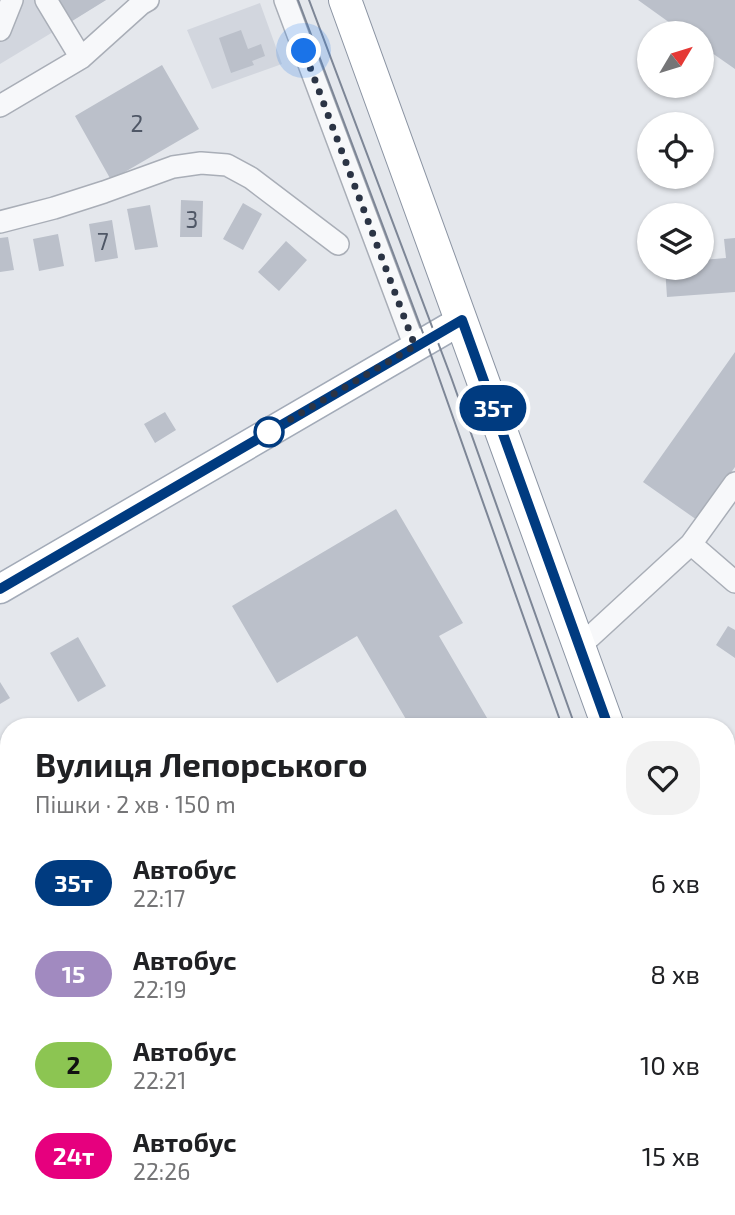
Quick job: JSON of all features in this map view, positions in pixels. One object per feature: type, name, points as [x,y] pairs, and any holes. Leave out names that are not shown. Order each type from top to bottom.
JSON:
[{"type":"highway","points":[[345,0],[605,718]]},
{"type":"main road","points":[[0,589],[462,320]]},
{"type":"street","points":[[0,30],[12,0]]},
{"type":"street","points":[[46,0],[81,58]]},
{"type":"street","points":[[0,106],[81,58],[148,0]]},
{"type":"street","points":[[285,0],[415,346]]},
{"type":"street","points":[[0,222],[79,200],[173,167],[201,163],[227,165],[251,178],[338,244]]},
{"type":"street","points":[[579,647],[691,544],[735,482]]},
{"type":"street","points":[[691,544],[735,582]]},
{"type":"shaded area","points":[[0,0],[106,0],[0,64]]},
{"type":"shaded area","points":[[260,3],[282,64],[212,89],[187,30]]},
{"type":"building","points":[[55,0],[106,0],[69,23]]},
{"type":"building","points":[[638,0],[735,0],[735,69],[714,54],[714,21],[667,21]]},
{"type":"building","points":[[241,30],[248,49],[261,44],[265,56],[252,61],[254,65],[231,73],[219,38]]},
{"type":"building","points":[[162,65],[199,129],[111,180],[75,116]]},
{"type":"building","points":[[181,200],[203,201],[202,237],[180,237]]},
{"type":"building","points":[[243,203],[262,214],[243,250],[223,239]]},
{"type":"building","points":[[150,205],[158,247],[135,250],[127,209]]},
{"type":"building","points":[[112,220],[118,258],[95,262],[89,224]]},
{"type":"building","points":[[58,234],[64,266],[39,271],[33,239]]},
{"type":"building","points":[[8,237],[14,270],[0,272],[0,238]]},
{"type":"building","points":[[735,238],[735,292],[667,297],[666,280],[714,280],[714,259],[726,258],[724,239]]},
{"type":"building","points":[[286,241],[307,260],[279,291],[258,272]]},
{"type":"building","points":[[735,352],[735,467],[697,520],[643,482]]},
{"type":"building","points":[[165,412],[176,430],[155,443],[144,424]]},
{"type":"building","points":[[396,509],[463,623],[439,636],[487,718],[405,718],[357,636],[277,683],[232,606]]},
{"type":"building","points":[[728,626],[735,630],[735,658],[716,645]]},
{"type":"building","points":[[78,637],[106,686],[78,702],[50,653]]},
{"type":"building","points":[[0,682],[10,698],[0,704]]},
{"type":"tram line","points":[[298,0],[426,341],[559,718]]},
{"type":"tram line","points":[[309,0],[451,377],[572,718]]},
{"type":"bus line","name":"35т","points":[[0,589],[462,320],[605,718]]},
{"type":"route","points":[[269,432],[415,346],[304,51]]}]
